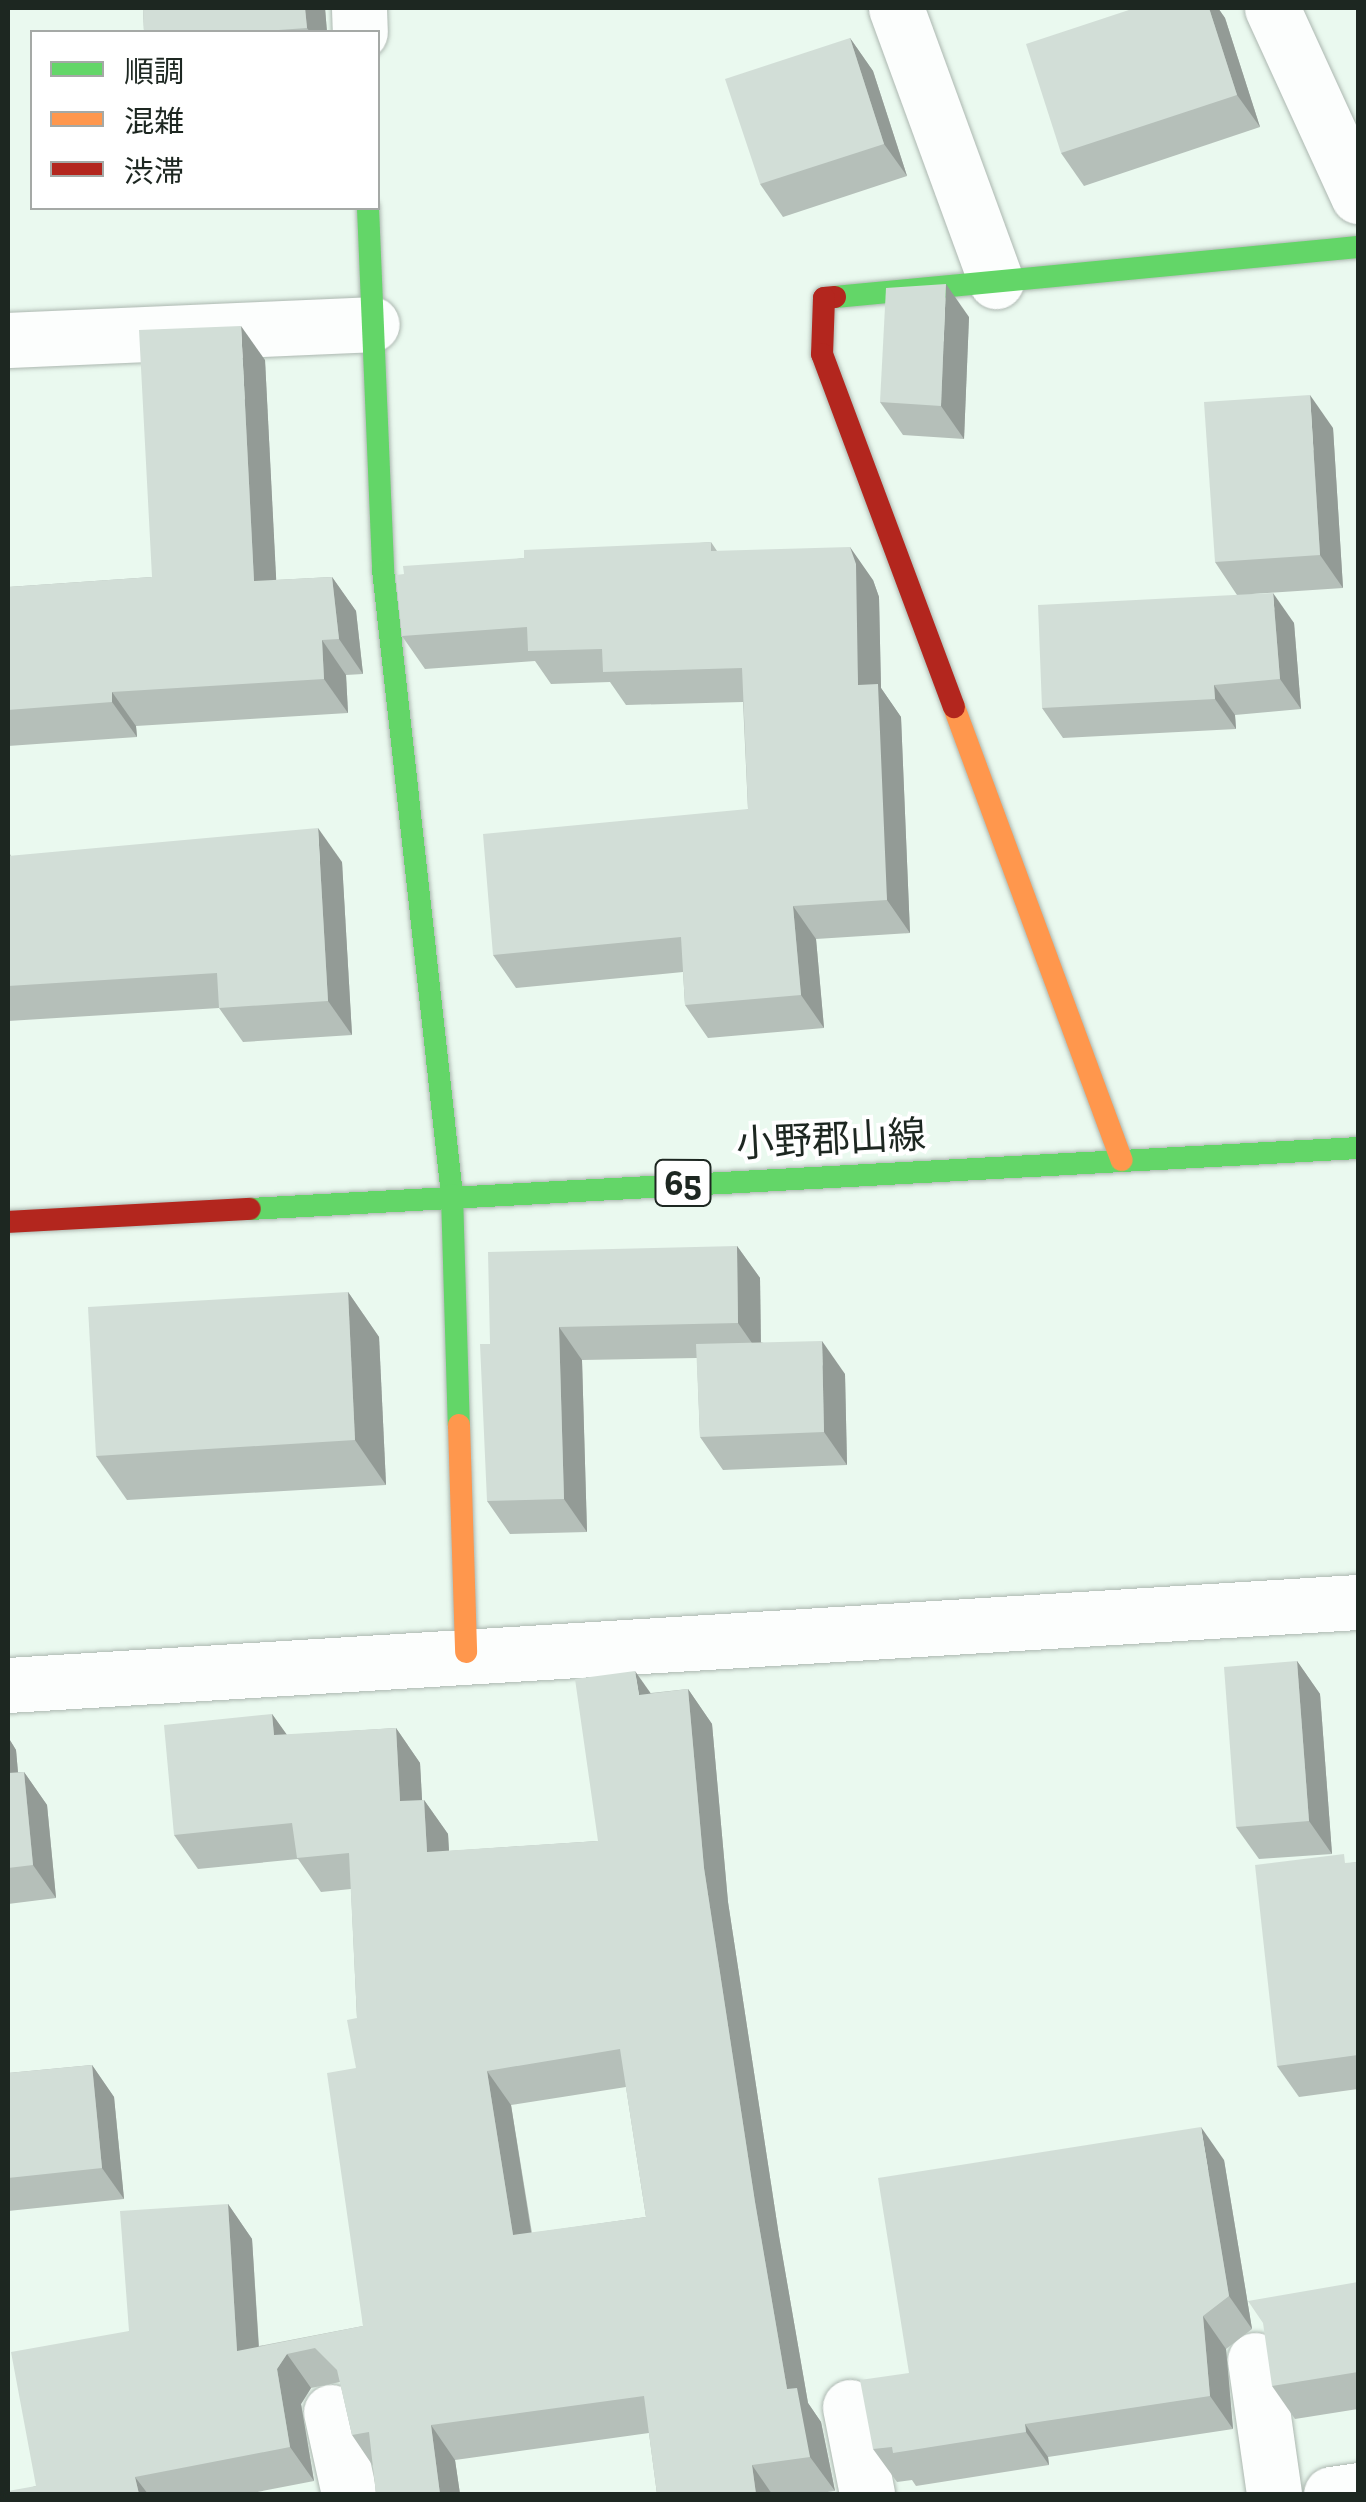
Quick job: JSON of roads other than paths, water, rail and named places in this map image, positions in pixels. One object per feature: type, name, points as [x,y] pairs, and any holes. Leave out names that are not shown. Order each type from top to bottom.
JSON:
[{"type":"street","points":[[896,8],[996,281]]},
{"type":"street","points":[[1272,8],[1358,196]]},
{"type":"street","points":[[368,210],[383,570],[452,1195],[466,1652]]},
{"type":"street","points":[[1122,1160],[822,354],[824,298],[1358,247]]},
{"type":"street","points":[[8,340],[372,324]]},
{"type":"street","name":"小野郡山線","points":[[8,1222],[1358,1148]]},
{"type":"street","points":[[8,1684],[466,1652],[1358,1602]]},
{"type":"street","points":[[1256,2360],[1274,2494]]},
{"type":"street","points":[[850,2407],[866,2494]]},
{"type":"street","points":[[331,2412],[350,2494]]},
{"type":"street","points":[[1330,2494],[1358,2490]]}]
